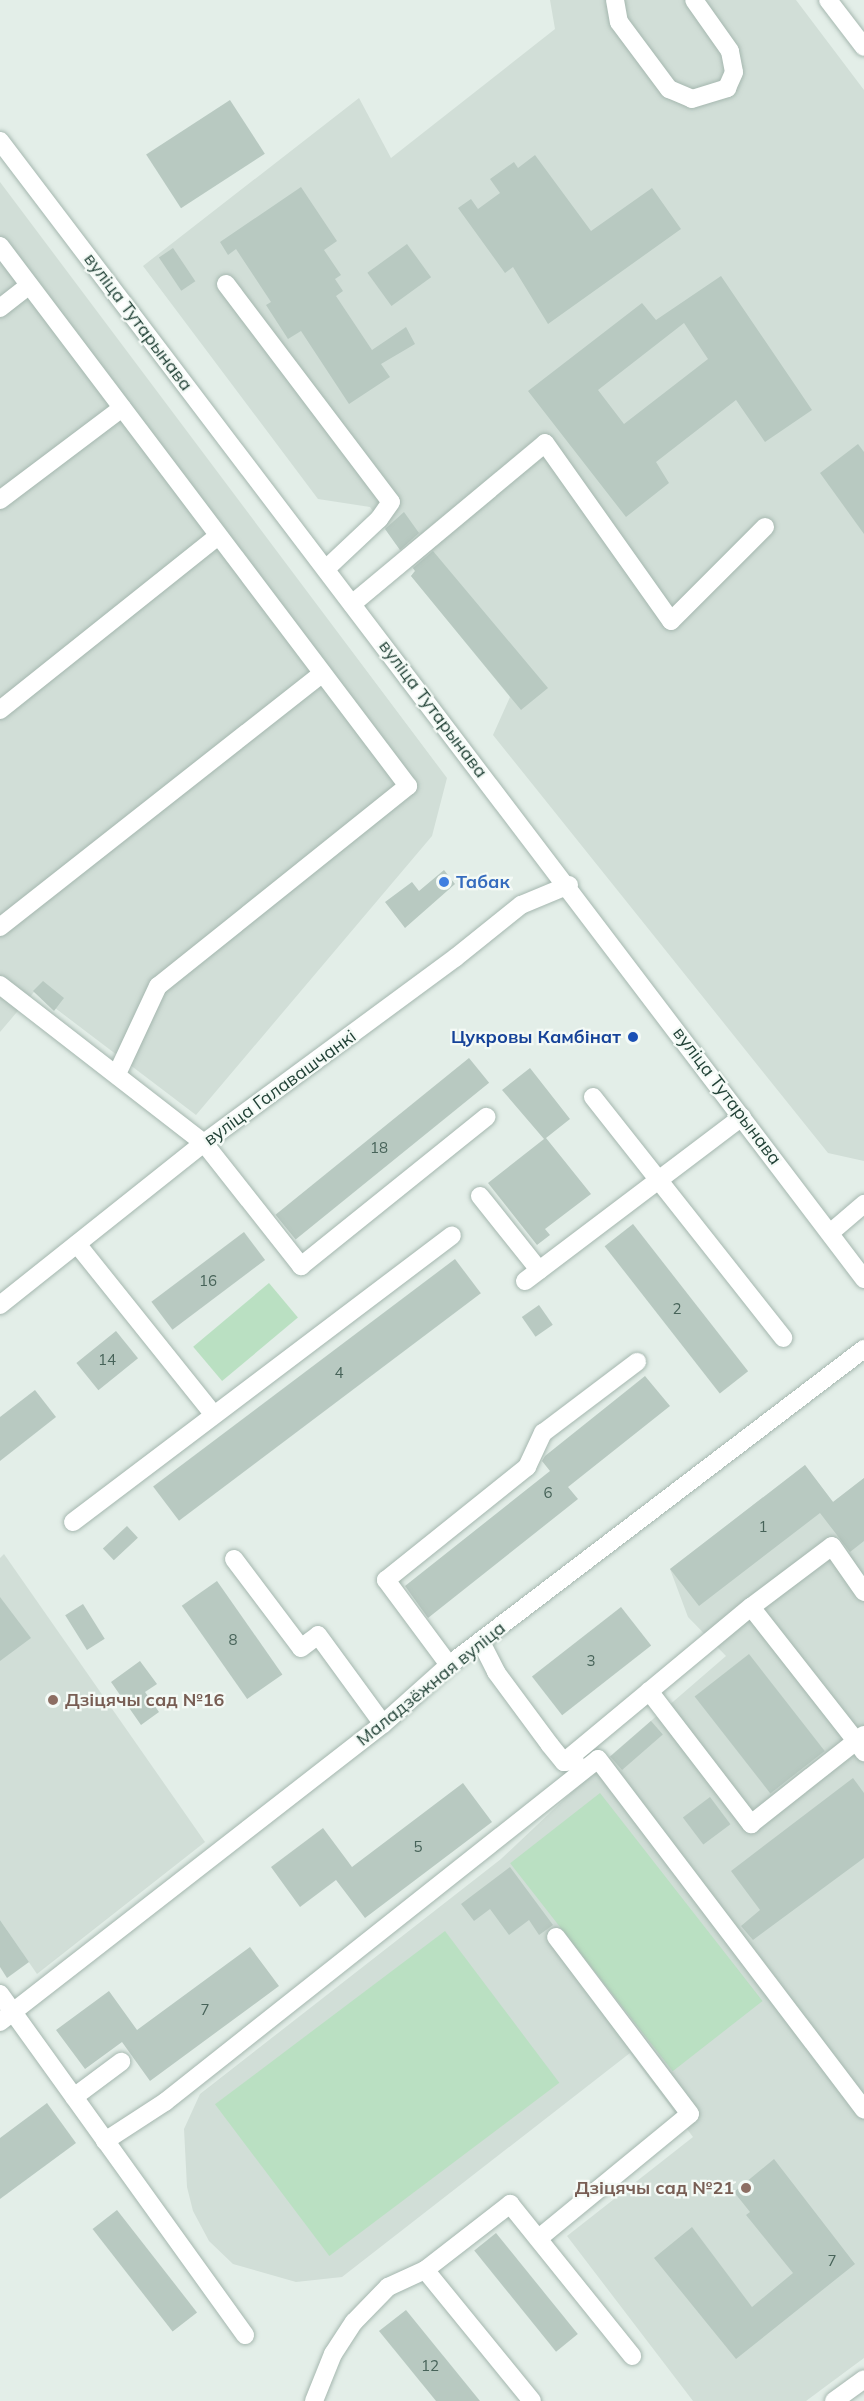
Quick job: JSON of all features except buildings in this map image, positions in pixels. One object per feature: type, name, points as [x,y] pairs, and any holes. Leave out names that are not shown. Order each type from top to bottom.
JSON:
[{"type":"street","points":[[615,0],[619,22],[669,89],[692,99],[727,88],[734,72],[730,51],[694,0]]},
{"type":"street","points":[[828,0],[864,46]]},
{"type":"street","name":"вуліца Тутарынава","points":[[0,141],[569,885],[864,1279]]},
{"type":"street","points":[[0,246],[408,786],[158,986],[117,1074]]},
{"type":"street","points":[[226,284],[390,502],[379,519],[326,569]]},
{"type":"street","points":[[0,308],[29,285]]},
{"type":"street","points":[[0,500],[122,408]]},
{"type":"street","points":[[352,604],[545,443],[671,621],[765,527]]},
{"type":"street","points":[[0,710],[218,536]]},
{"type":"street","points":[[0,927],[322,674]]},
{"type":"street","name":"вуліца Галавашчанкі","points":[[0,1305],[204,1143],[455,958],[521,905],[569,885]]},
{"type":"street","points":[[0,985],[204,1143],[301,1266],[486,1117]]},
{"type":"street","points":[[593,1097],[783,1338]]},
{"type":"street","points":[[480,1196],[532,1276],[742,1117]]},
{"type":"street","points":[[830,1233],[863,1208]]},
{"type":"street","points":[[73,1522],[452,1234]]},
{"type":"street","points":[[77,1244],[213,1414]]},
{"type":"street","name":"Маладзёжная вуліца","points":[[7,2017],[383,1724],[449,1665],[864,1349]]},
{"type":"street","points":[[449,1665],[386,1580],[527,1467],[543,1433],[637,1362]]},
{"type":"street","points":[[564,1762],[751,1607],[832,1546],[864,1592]]},
{"type":"street","points":[[234,1559],[301,1648],[318,1635],[383,1724]]},
{"type":"street","points":[[649,1691],[751,1824],[861,1743],[751,1607]]},
{"type":"street","points":[[481,1642],[496,1672],[564,1762]]},
{"type":"street","points":[[564,1762],[598,1759]]},
{"type":"street","points":[[598,1759],[864,2110]]},
{"type":"street","points":[[105,2141],[165,2102],[598,1759]]},
{"type":"street","points":[[539,2238],[690,2114],[556,1937]]},
{"type":"street","points":[[0,1994],[7,2017],[75,2097],[245,2335]]},
{"type":"street","points":[[75,2097],[122,2062]]},
{"type":"street","points":[[314,2401],[333,2354],[354,2322],[388,2287],[425,2270],[510,2204],[632,2356]]},
{"type":"street","points":[[425,2270],[532,2401]]},
{"type":"street","points":[[834,2401],[864,2379]]},
{"type":"shaded area","points":[[550,0],[796,0],[864,90],[864,1161],[828,1153],[493,735],[510,697],[411,576],[415,571],[370,507],[318,499],[143,266],[359,98],[391,158],[555,29]]},
{"type":"shaded area","points":[[0,182],[447,778],[432,836],[196,1115],[34,992],[0,1032]]},
{"type":"shaded area","points":[[805,1465],[833,1502],[864,1478],[864,2358],[806,2401],[693,2401],[567,2236],[693,2137],[630,2053],[342,2277],[296,2282],[233,2264],[209,2241],[193,2211],[187,2187],[184,2129],[200,2094],[501,1859],[608,1758],[726,1656],[688,1617],[670,1569]]},
{"type":"shaded area","name":"Дзіцячы сад №16","points":[[4,1554],[205,1842],[37,1974],[0,1920],[0,1558]]},
{"type":"green space","points":[[269,1283],[298,1317],[222,1381],[193,1347]]},
{"type":"green space","points":[[600,1793],[763,2001],[673,2071],[510,1863]]},
{"type":"green space","points":[[445,1931],[559,2083],[329,2256],[215,2104]]},
{"type":"place","name":"Табак","points":[[444,882]]},
{"type":"place","name":"Цукровы Камбінат","points":[[633,1037]]},
{"type":"place","name":"Дзіцячы сад №16","points":[[53,1700]]},
{"type":"place","name":"Дзіцячы сад №21","points":[[746,2188]]}]
